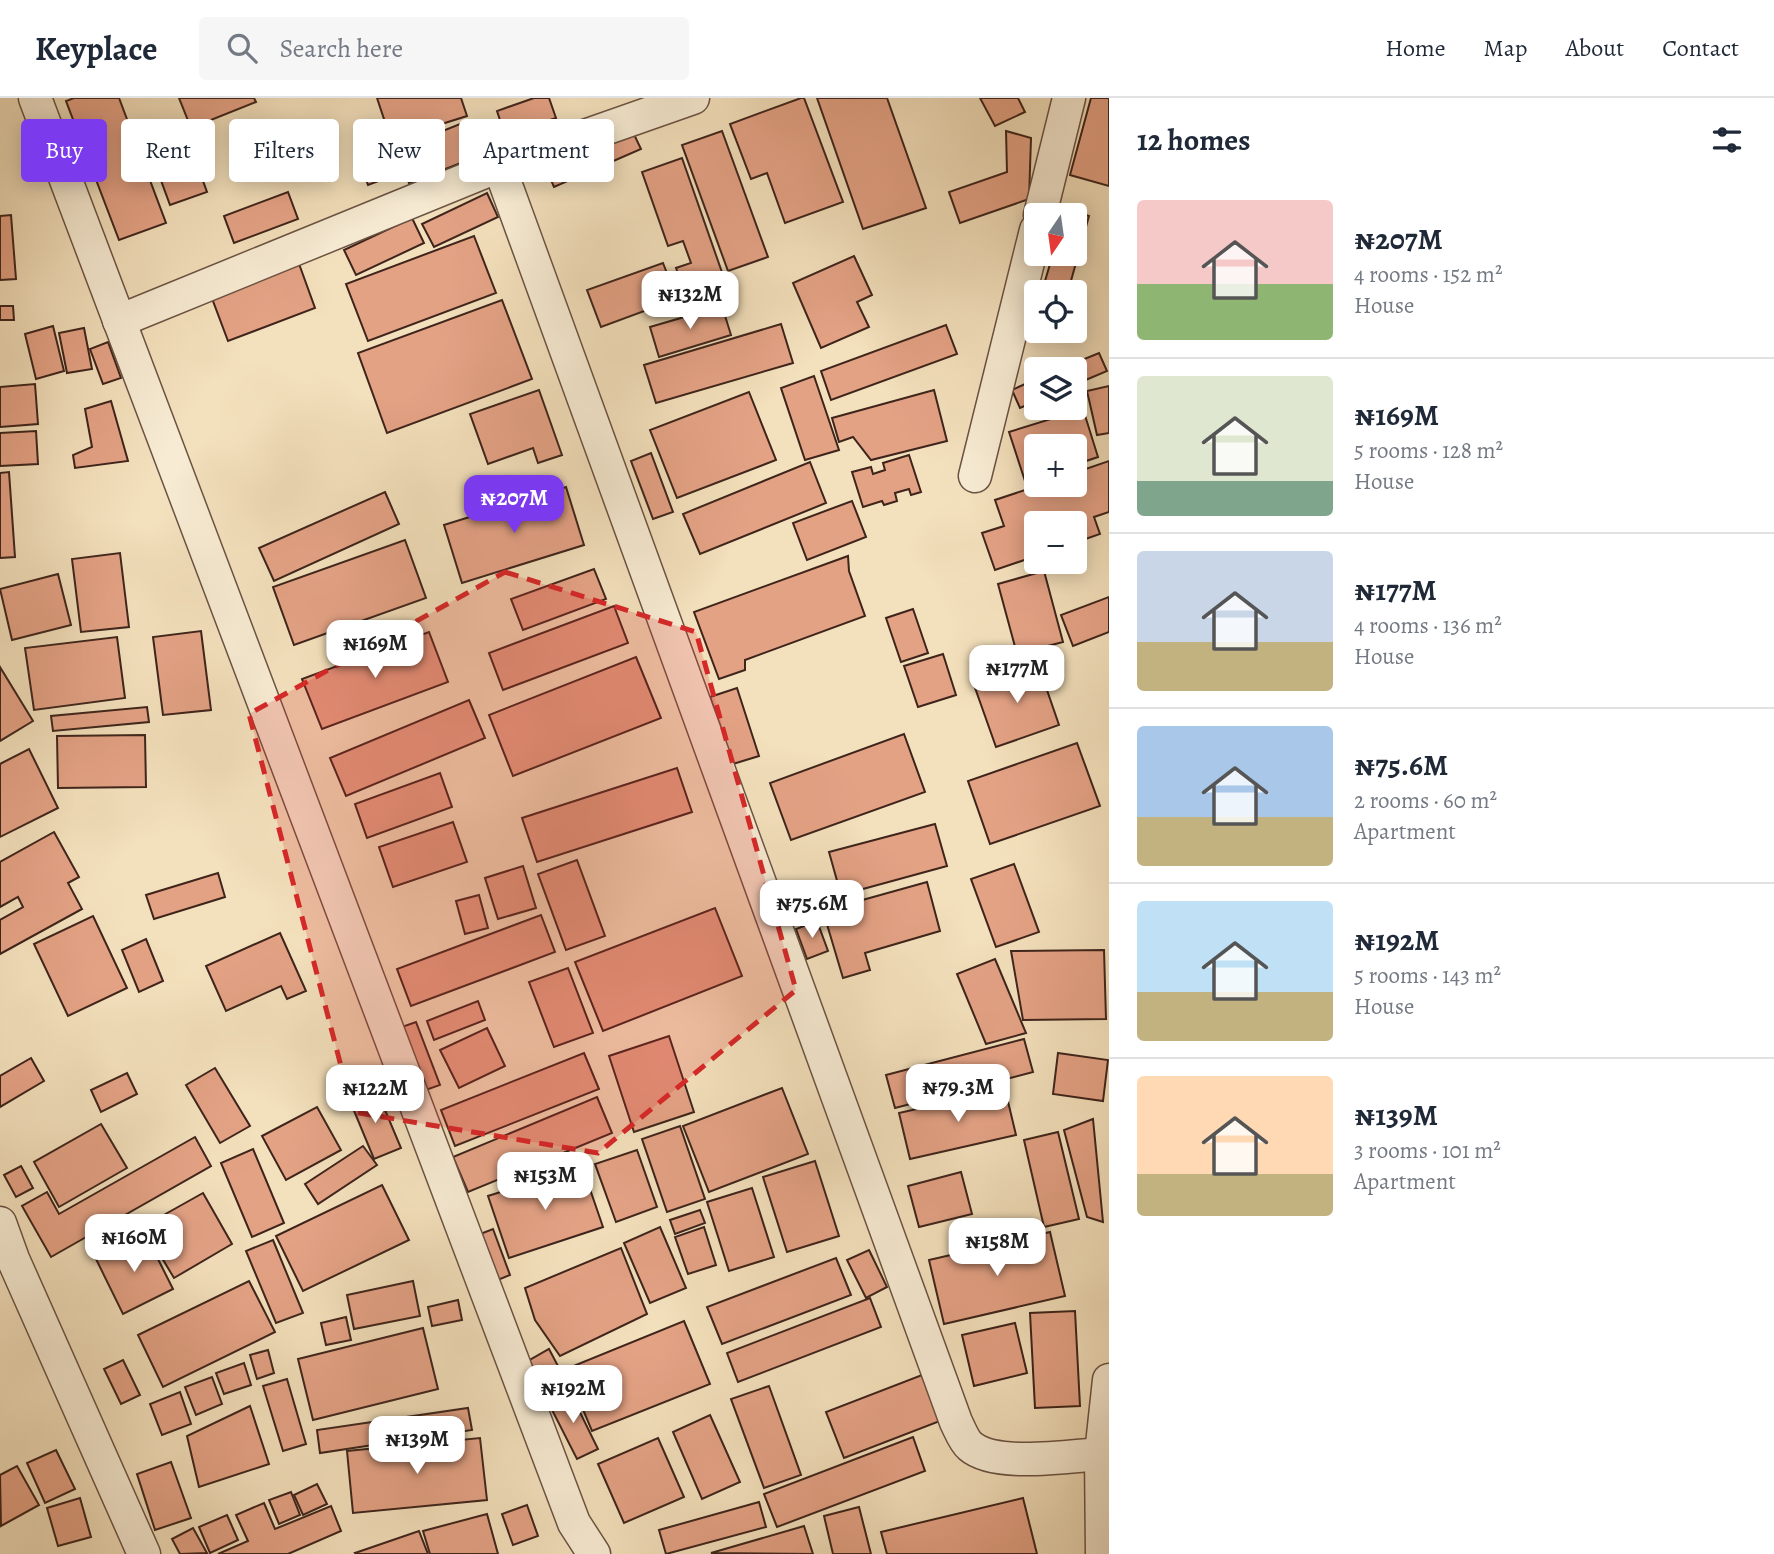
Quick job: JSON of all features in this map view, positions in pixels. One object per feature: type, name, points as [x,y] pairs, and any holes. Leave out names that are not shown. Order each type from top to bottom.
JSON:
[{"type":"street","points":[[35,98],[569,1510],[594,1554]]},
{"type":"street","points":[[614,126],[693,98]]},
{"type":"street","points":[[1043,203],[1069,98]]},
{"type":"street","points":[[119,320],[460,182]]},
{"type":"street","points":[[505,182],[956,1422],[968,1446],[988,1457],[1101,1454]]},
{"type":"street","points":[[975,476],[1027,266]]},
{"type":"street","points":[[0,1223],[6,1261],[144,1554]]},
{"type":"street","points":[[1101,1554],[1101,1454],[1109,1380]]},
{"type":"highlighted area","points":[[505,572],[696,632],[796,990],[598,1153],[353,1112],[249,714]]},
{"type":"building","points":[[74,98],[119,98],[127,119],[121,119],[121,182],[151,182],[166,223],[119,240],[97,182],[107,182],[107,119],[73,119],[66,101]]},
{"type":"building","points":[[179,98],[254,98],[256,102],[214,119],[187,119]]},
{"type":"building","points":[[377,98],[461,98],[467,116],[445,123],[445,119],[384,119]]},
{"type":"building","points":[[534,98],[549,98],[556,118],[500,119],[497,111]]},
{"type":"building","points":[[804,98],[843,202],[785,223],[767,173],[751,179],[730,124]]},
{"type":"building","points":[[817,98],[887,98],[926,208],[863,229]]},
{"type":"building","points":[[980,98],[1018,98],[1025,112],[995,126]]},
{"type":"building","points":[[1091,98],[1109,98],[1109,186],[1070,175]]},
{"type":"building","points":[[459,124],[459,164],[445,169],[445,130]]},
{"type":"building","points":[[630,126],[641,149],[614,161],[614,133]]},
{"type":"building","points":[[722,131],[768,257],[728,271],[682,145]]},
{"type":"building","points":[[1006,131],[1031,138],[1029,199],[960,223],[949,192],[1007,172]]},
{"type":"building","points":[[682,158],[724,278],[684,291],[676,268],[691,263],[683,241],[668,246],[642,172]]},
{"type":"building","points":[[162,182],[203,182],[207,192],[170,205]]},
{"type":"building","points":[[552,182],[565,182],[554,187]]},
{"type":"building","points":[[288,192],[298,219],[234,243],[224,216]]},
{"type":"building","points":[[487,193],[498,217],[434,247],[422,224]]},
{"type":"building","points":[[11,215],[16,279],[0,280],[0,216]]},
{"type":"building","points":[[412,218],[424,243],[356,275],[344,250]]},
{"type":"building","points":[[474,236],[496,293],[368,341],[346,284]]},
{"type":"building","points":[[854,256],[872,295],[857,302],[869,327],[821,348],[793,283]]},
{"type":"building","points":[[298,261],[315,308],[228,341],[210,293]]},
{"type":"building","points":[[663,263],[677,299],[601,327],[587,290]]},
{"type":"building","points":[[1049,266],[1075,266],[1071,280],[1045,280]]},
{"type":"building","points":[[502,300],[532,379],[387,433],[358,353]]},
{"type":"building","points":[[0,306],[13,306],[14,320],[0,320]]},
{"type":"building","points":[[722,306],[731,335],[659,357],[650,327]]},
{"type":"building","points":[[781,324],[793,363],[656,403],[644,365]]},
{"type":"building","points":[[946,325],[957,354],[831,400],[821,371]]},
{"type":"building","points":[[53,326],[64,371],[36,379],[25,334]]},
{"type":"building","points":[[84,328],[92,369],[67,373],[59,333]]},
{"type":"building","points":[[108,342],[121,378],[103,384],[90,349]]},
{"type":"building","points":[[1099,353],[1107,371],[1087,379],[1087,358]]},
{"type":"building","points":[[814,376],[839,450],[805,460],[781,388]]},
{"type":"building","points":[[35,384],[38,424],[0,427],[0,387]]},
{"type":"building","points":[[1024,384],[1024,406],[1020,408],[1012,390]]},
{"type":"building","points":[[1109,386],[1109,433],[1097,435],[1087,391]]},
{"type":"building","points":[[539,390],[562,455],[538,463],[533,448],[488,464],[470,414]]},
{"type":"building","points":[[934,390],[947,441],[871,460],[853,437],[839,442],[832,418]]},
{"type":"building","points":[[749,392],[776,460],[677,498],[650,430]]},
{"type":"building","points":[[111,401],[128,461],[75,468],[73,455],[92,447],[85,409]]},
{"type":"building","points":[[1048,420],[1086,420],[1098,457],[1087,461],[1087,434],[1024,434],[1024,478],[1009,432]]},
{"type":"building","points":[[36,431],[38,464],[0,466],[0,433]]},
{"type":"building","points":[[651,453],[673,512],[653,519],[631,461]]},
{"type":"building","points":[[909,455],[921,492],[911,495],[909,489],[895,493],[897,501],[884,505],[882,501],[863,507],[852,472],[871,467],[873,474],[885,470],[883,463]]},
{"type":"building","points":[[1109,461],[1109,512],[1094,517],[1100,534],[1087,538],[1087,511],[1024,511],[1024,560],[995,570],[982,533],[1004,526],[995,500],[1024,490],[1024,497],[1087,497],[1087,469]]},
{"type":"building","points":[[810,462],[826,503],[700,554],[683,514]]},
{"type":"building","points":[[9,472],[15,557],[0,558],[0,473]]},
{"type":"building","points":[[566,487],[584,545],[462,583],[444,525]]},
{"type":"building","points":[[385,492],[399,524],[274,581],[259,548]]},
{"type":"building","points":[[852,501],[866,537],[807,560],[793,523]]},
{"type":"building","points":[[405,540],[426,598],[294,645],[273,587]]},
{"type":"building","points":[[120,553],[129,627],[81,632],[72,559]]},
{"type":"building","points":[[848,556],[849,571],[865,616],[745,660],[745,670],[719,679],[694,612]]},
{"type":"building","points":[[594,569],[606,599],[523,630],[511,599]]},
{"type":"building","points":[[58,574],[71,625],[12,640],[0,589]]},
{"type":"building","points":[[1033,574],[1045,574],[1063,642],[1017,654],[998,584]]},
{"type":"building","points":[[1109,597],[1109,632],[1073,646],[1061,615]]},
{"type":"building","points":[[614,606],[628,643],[503,690],[489,653]]},
{"type":"building","points":[[913,609],[928,653],[901,662],[886,618]]},
{"type":"building","points":[[201,631],[211,710],[163,715],[153,637]]},
{"type":"building","points":[[429,632],[448,682],[322,729],[302,679]]},
{"type":"building","points":[[117,637],[125,698],[34,710],[25,648]]},
{"type":"building","points":[[943,654],[956,695],[918,707],[904,666]]},
{"type":"building","points":[[636,657],[661,718],[513,776],[489,715]]},
{"type":"building","points":[[1038,664],[1059,725],[996,747],[974,685]]},
{"type":"building","points":[[0,667],[33,721],[0,741]]},
{"type":"building","points":[[737,688],[759,756],[733,764],[710,697]]},
{"type":"building","points":[[469,700],[485,738],[346,796],[330,758]]},
{"type":"building","points":[[147,707],[149,722],[53,731],[51,716]]},
{"type":"building","points":[[904,734],[925,792],[791,840],[770,783]]},
{"type":"building","points":[[145,735],[146,787],[58,788],[57,736]]},
{"type":"building","points":[[1077,743],[1100,806],[990,844],[968,781]]},
{"type":"building","points":[[29,749],[58,808],[0,837],[0,764]]},
{"type":"building","points":[[677,768],[692,812],[537,862],[522,818]]},
{"type":"building","points":[[440,773],[452,807],[367,838],[355,804]]},
{"type":"building","points":[[453,822],[467,862],[393,887],[379,847]]},
{"type":"building","points":[[935,824],[947,866],[841,895],[829,852]]},
{"type":"building","points":[[54,832],[79,877],[68,883],[82,909],[0,954],[0,920],[23,907],[18,897],[0,907],[0,862]]},
{"type":"building","points":[[577,860],[605,936],[566,950],[538,874]]},
{"type":"building","points":[[1014,864],[1039,932],[996,947],[971,879]]},
{"type":"building","points":[[523,866],[536,908],[498,919],[485,878]]},
{"type":"building","points":[[218,873],[225,897],[154,919],[146,895]]},
{"type":"building","points":[[927,882],[940,931],[865,953],[870,970],[843,978],[823,911]]},
{"type":"building","points":[[479,895],[488,928],[465,934],[456,901]]},
{"type":"building","points":[[715,908],[742,976],[603,1031],[575,962]]},
{"type":"building","points":[[541,915],[555,952],[411,1006],[397,969]]},
{"type":"building","points":[[93,916],[127,988],[68,1016],[34,944]]},
{"type":"building","points":[[817,921],[828,951],[807,959],[796,929]]},
{"type":"building","points":[[280,933],[306,991],[287,999],[281,986],[226,1011],[206,966]]},
{"type":"building","points":[[146,939],[163,981],[139,992],[122,950]]},
{"type":"building","points":[[1104,950],[1106,1019],[1023,1020],[1011,951]]},
{"type":"building","points":[[995,959],[1026,1033],[986,1044],[957,974]]},
{"type":"building","points":[[568,968],[593,1033],[554,1047],[529,982]]},
{"type":"building","points":[[478,1001],[485,1020],[434,1040],[427,1021]]},
{"type":"building","points":[[416,1022],[440,1085],[420,1092],[396,1029]]},
{"type":"building","points":[[487,1028],[505,1066],[459,1088],[440,1050]]},
{"type":"building","points":[[669,1036],[694,1112],[634,1132],[609,1056]]},
{"type":"building","points":[[1024,1039],[1033,1072],[895,1108],[886,1075]]},
{"type":"building","points":[[584,1053],[599,1089],[455,1146],[441,1110]]},
{"type":"building","points":[[1058,1053],[1108,1060],[1103,1101],[1053,1094]]},
{"type":"building","points":[[31,1058],[44,1081],[0,1107],[0,1076]]},
{"type":"building","points":[[215,1068],[250,1126],[220,1143],[186,1085]]},
{"type":"building","points":[[127,1073],[137,1094],[101,1112],[91,1090]]},
{"type":"building","points":[[782,1088],[808,1154],[709,1192],[683,1126]]},
{"type":"building","points":[[1005,1089],[1016,1135],[910,1159],[899,1113]]},
{"type":"building","points":[[377,1091],[401,1148],[374,1159],[350,1101]]},
{"type":"building","points":[[597,1097],[612,1133],[468,1192],[453,1157]]},
{"type":"building","points":[[317,1107],[341,1150],[286,1180],[262,1136]]},
{"type":"building","points":[[1093,1119],[1103,1222],[1087,1217],[1064,1130]]},
{"type":"building","points":[[101,1124],[127,1168],[59,1207],[34,1162]]},
{"type":"building","points":[[680,1126],[705,1199],[667,1212],[642,1139]]},
{"type":"building","points":[[1058,1132],[1079,1219],[1044,1227],[1024,1140]]},
{"type":"building","points":[[195,1137],[211,1166],[51,1257],[22,1206],[47,1192],[59,1214]]},
{"type":"building","points":[[363,1146],[377,1165],[318,1204],[305,1184]]},
{"type":"building","points":[[253,1149],[284,1223],[252,1237],[221,1163]]},
{"type":"building","points":[[637,1150],[657,1207],[616,1222],[595,1164]]},
{"type":"building","points":[[815,1161],[839,1236],[787,1252],[763,1177]]},
{"type":"building","points":[[21,1166],[33,1188],[16,1197],[4,1175]]},
{"type":"building","points":[[582,1166],[603,1227],[509,1258],[488,1196]]},
{"type":"building","points":[[961,1172],[972,1214],[919,1227],[908,1186]]},
{"type":"building","points":[[382,1185],[409,1240],[303,1291],[276,1236]]},
{"type":"building","points":[[752,1188],[774,1257],[729,1271],[707,1202]]},
{"type":"building","points":[[203,1193],[232,1244],[174,1278],[159,1253],[169,1247],[153,1221]]},
{"type":"building","points":[[700,1210],[705,1223],[675,1234],[670,1220]]},
{"type":"building","points":[[660,1227],[686,1288],[650,1303],[624,1243]]},
{"type":"building","points":[[704,1227],[716,1265],[688,1274],[675,1237]]},
{"type":"building","points":[[493,1229],[510,1275],[493,1282],[475,1236]]},
{"type":"building","points":[[1050,1232],[1065,1296],[944,1324],[929,1260]]},
{"type":"building","points":[[146,1235],[173,1289],[123,1314],[96,1259]]},
{"type":"building","points":[[273,1240],[303,1313],[276,1323],[246,1251]]},
{"type":"building","points":[[621,1248],[647,1314],[560,1356],[535,1320],[525,1288]]},
{"type":"building","points":[[869,1250],[887,1287],[866,1298],[847,1260]]},
{"type":"building","points":[[836,1258],[851,1295],[722,1344],[707,1307]]},
{"type":"building","points":[[249,1281],[275,1332],[163,1387],[138,1335]]},
{"type":"building","points":[[413,1281],[420,1316],[354,1329],[347,1295]]},
{"type":"building","points":[[870,1298],[881,1327],[738,1382],[727,1353]]},
{"type":"building","points":[[458,1300],[462,1320],[432,1326],[428,1307]]},
{"type":"building","points":[[1075,1311],[1080,1406],[1035,1408],[1030,1313]]},
{"type":"building","points":[[346,1317],[351,1340],[326,1345],[321,1323]]},
{"type":"building","points":[[684,1321],[710,1384],[592,1431],[566,1369]]},
{"type":"building","points":[[1015,1323],[1027,1373],[974,1386],[962,1335]]},
{"type":"building","points":[[423,1328],[438,1389],[313,1420],[298,1359]]},
{"type":"building","points":[[549,1349],[558,1366],[537,1377],[528,1361]]},
{"type":"building","points":[[268,1350],[274,1373],[257,1379],[250,1355]]},
{"type":"building","points":[[123,1360],[140,1395],[121,1404],[104,1369]]},
{"type":"building","points":[[244,1363],[251,1385],[224,1394],[216,1373]]},
{"type":"building","points":[[922,1375],[940,1421],[844,1458],[826,1412]]},
{"type":"building","points":[[212,1377],[222,1404],[196,1415],[185,1387]]},
{"type":"building","points":[[287,1379],[306,1444],[283,1451],[263,1386]]},
{"type":"building","points":[[769,1386],[801,1475],[764,1488],[731,1399]]},
{"type":"building","points":[[180,1392],[191,1424],[162,1435],[150,1404]]},
{"type":"building","points":[[570,1392],[598,1449],[577,1459],[548,1402]]},
{"type":"building","points":[[250,1406],[269,1464],[199,1487],[187,1436]]},
{"type":"building","points":[[468,1408],[472,1430],[320,1453],[317,1430]]},
{"type":"building","points":[[710,1415],[740,1482],[702,1499],[673,1432]]},
{"type":"building","points":[[913,1437],[925,1471],[777,1527],[764,1494]]},
{"type":"building","points":[[480,1438],[487,1500],[353,1513],[347,1451]]},
{"type":"building","points":[[658,1438],[684,1497],[624,1523],[598,1464]]},
{"type":"building","points":[[56,1450],[75,1489],[45,1503],[27,1463]]},
{"type":"building","points":[[171,1462],[191,1518],[155,1530],[137,1474]]},
{"type":"building","points":[[17,1466],[39,1505],[1,1526],[0,1475]]},
{"type":"building","points":[[317,1484],[327,1504],[303,1515],[294,1495]]},
{"type":"building","points":[[291,1492],[300,1515],[279,1524],[269,1500]]},
{"type":"building","points":[[80,1498],[91,1537],[58,1546],[47,1508]]},
{"type":"building","points":[[1023,1498],[1037,1554],[887,1554],[881,1532]]},
{"type":"building","points":[[759,1502],[766,1527],[666,1554],[659,1530]]},
{"type":"building","points":[[264,1503],[275,1529],[331,1506],[341,1531],[288,1554],[218,1554],[248,1541],[236,1515]]},
{"type":"building","points":[[527,1505],[538,1536],[513,1545],[502,1514]]},
{"type":"building","points":[[859,1507],[871,1554],[833,1554],[824,1516]]},
{"type":"building","points":[[487,1514],[498,1554],[430,1554],[423,1531]]},
{"type":"building","points":[[227,1515],[238,1540],[210,1553],[199,1527]]},
{"type":"building","points":[[804,1526],[813,1554],[711,1553]]},
{"type":"building","points":[[193,1528],[207,1553],[180,1554],[172,1539]]},
{"type":"building","points":[[419,1531],[428,1554],[355,1553]]}]
